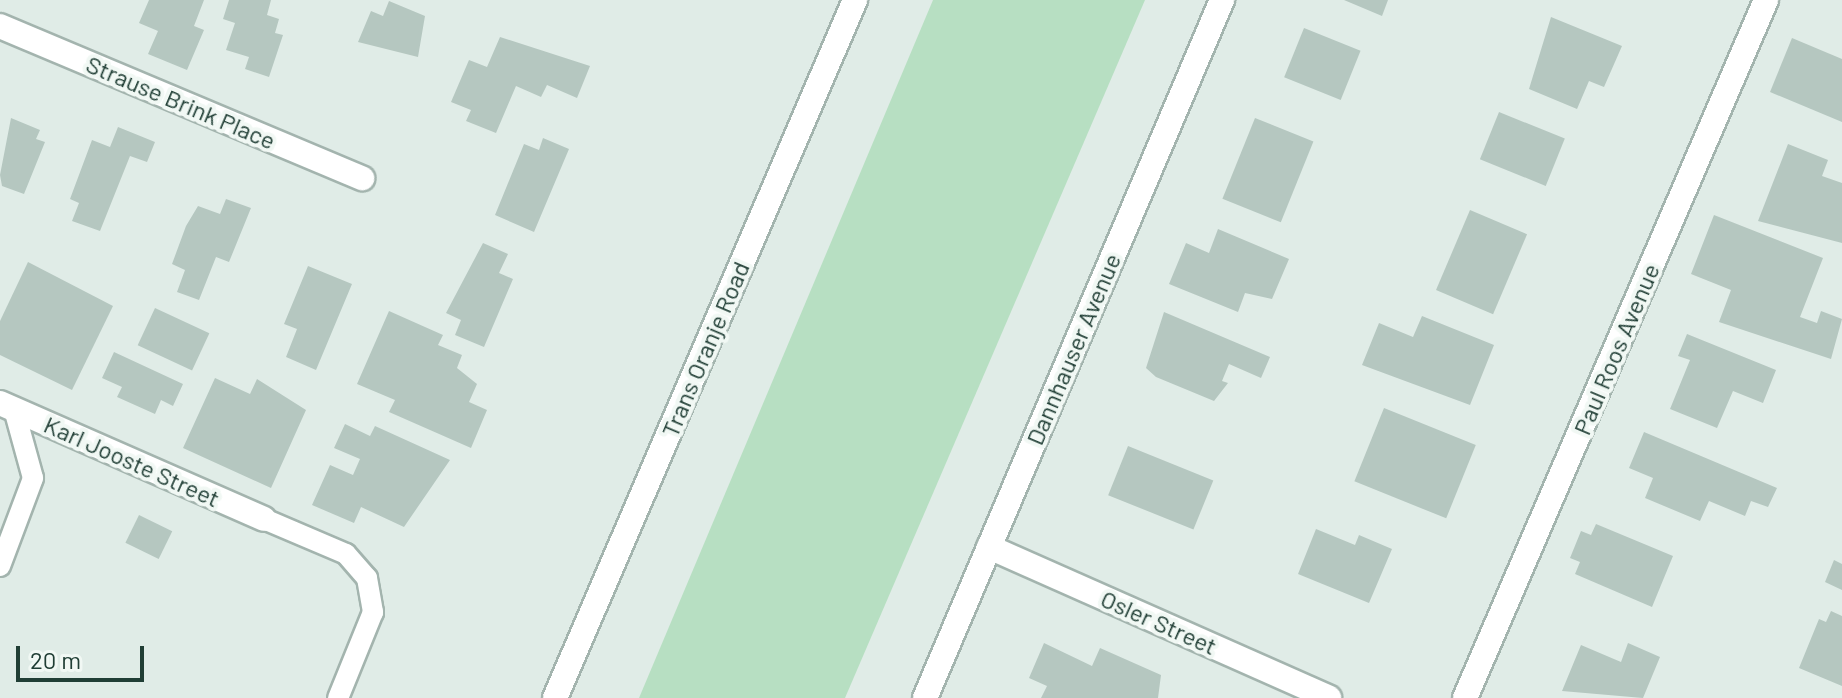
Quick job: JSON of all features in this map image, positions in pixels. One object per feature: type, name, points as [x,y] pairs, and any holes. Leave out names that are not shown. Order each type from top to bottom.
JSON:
[{"type":"street","name":"Trans Oranje Road","points":[[555,698],[855,0]]},
{"type":"street","name":"Dannhauser Avenue","points":[[925,698],[1222,0]]},
{"type":"street","name":"Paul Roos Avenue","points":[[1465,698],[1766,0]]},
{"type":"street","name":"Strause Brink Place","points":[[0,26],[362,178]]},
{"type":"street","name":"Karl Jooste Street","points":[[7,406],[264,519]]},
{"type":"street","name":"Osler Street","points":[[989,547],[1329,698]]},
{"type":"lane","points":[[0,566],[33,478],[7,406]]},
{"type":"lane","points":[[264,519],[346,554],[367,578],[373,612],[338,698]]},
{"type":"green space","points":[[933,0],[1145,0],[845,698],[639,698]]},
{"type":"building","points":[[149,0],[204,0],[194,26],[204,30],[187,70],[148,54],[158,31],[139,23]]},
{"type":"building","points":[[229,0],[271,0],[267,15],[279,19],[275,33],[283,35],[269,77],[245,69],[249,57],[226,50],[235,23],[223,19]]},
{"type":"building","points":[[1344,0],[1388,0],[1382,16]]},
{"type":"building","points":[[389,1],[425,16],[418,57],[358,42],[371,11],[383,16]]},
{"type":"building","points":[[1551,17],[1622,46],[1604,87],[1589,81],[1577,109],[1529,89]]},
{"type":"building","points":[[1304,28],[1361,51],[1341,100],[1284,77]]},
{"type":"building","points":[[500,37],[590,66],[577,98],[547,85],[541,97],[516,86],[496,133],[466,121],[471,110],[451,102],[469,60],[487,67]]},
{"type":"building","points":[[1792,38],[1842,59],[1842,122],[1770,92]]},
{"type":"building","points":[[1499,112],[1565,139],[1546,186],[1480,159]]},
{"type":"building","points":[[11,118],[40,130],[36,139],[45,142],[24,194],[2,186],[0,175]]},
{"type":"building","points":[[1255,118],[1313,142],[1281,222],[1222,199]]},
{"type":"building","points":[[118,127],[155,142],[147,162],[130,156],[100,231],[72,221],[79,203],[70,199],[92,140],[110,147]]},
{"type":"building","points":[[543,138],[569,149],[534,232],[495,215],[524,144],[539,150]]},
{"type":"building","points":[[1788,144],[1828,160],[1822,176],[1842,183],[1842,243],[1758,221]]},
{"type":"building","points":[[226,199],[251,208],[229,262],[216,257],[199,300],[177,292],[185,270],[172,264],[186,226],[198,206],[220,214]]},
{"type":"building","points":[[1470,210],[1527,234],[1493,314],[1436,290]]},
{"type":"building","points":[[1714,215],[1823,258],[1800,317],[1817,323],[1821,311],[1842,319],[1831,359],[1719,322],[1731,290],[1691,274]]},
{"type":"building","points":[[1218,229],[1289,259],[1272,299],[1245,293],[1238,312],[1169,284],[1186,243],[1209,253]]},
{"type":"building","points":[[483,243],[508,254],[499,273],[513,279],[484,347],[455,335],[461,320],[446,313]]},
{"type":"building","points":[[28,262],[113,306],[72,390],[0,355],[0,321]]},
{"type":"building","points":[[308,266],[352,284],[316,370],[286,357],[297,329],[284,324]]},
{"type":"building","points":[[155,308],[209,333],[192,371],[138,345]]},
{"type":"building","points":[[389,311],[443,335],[438,345],[462,355],[457,368],[477,384],[469,402],[487,410],[471,448],[389,412],[395,400],[357,384]]},
{"type":"building","points":[[1164,312],[1270,357],[1261,378],[1229,364],[1222,381],[1228,383],[1214,401],[1156,377],[1146,368]]},
{"type":"building","points":[[1422,316],[1494,345],[1470,405],[1362,365],[1379,323],[1413,337]]},
{"type":"building","points":[[1687,334],[1776,370],[1763,403],[1733,391],[1717,428],[1670,409],[1690,360],[1678,356]]},
{"type":"building","points":[[114,352],[183,384],[173,406],[161,400],[155,414],[117,397],[122,387],[102,378]]},
{"type":"building","points":[[215,378],[250,394],[257,379],[306,410],[271,488],[183,448]]},
{"type":"building","points":[[1384,408],[1476,445],[1446,518],[1354,481]]},
{"type":"building","points":[[345,424],[370,436],[375,426],[450,460],[404,527],[361,507],[354,523],[312,505],[330,465],[353,475],[360,459],[334,448]]},
{"type":"building","points":[[1644,432],[1777,488],[1768,507],[1751,501],[1745,516],[1709,501],[1700,521],[1645,498],[1653,478],[1629,468]]},
{"type":"building","points":[[1128,446],[1213,480],[1193,530],[1108,495]]},
{"type":"building","points":[[139,515],[172,531],[159,559],[125,543]]},
{"type":"building","points":[[1596,524],[1673,556],[1652,607],[1575,574],[1580,562],[1570,558],[1581,531],[1591,535]]},
{"type":"building","points":[[1316,529],[1355,545],[1359,535],[1392,549],[1369,603],[1298,574]]},
{"type":"building","points":[[1834,560],[1842,564],[1842,590],[1825,582]]},
{"type":"building","points":[[1831,611],[1842,616],[1842,686],[1799,668],[1819,619],[1826,622]]},
{"type":"building","points":[[1044,643],[1092,666],[1100,648],[1161,675],[1158,698],[1041,698],[1047,686],[1029,678]]},
{"type":"building","points":[[1628,643],[1660,657],[1643,698],[1562,691],[1581,645],[1621,662]]}]
